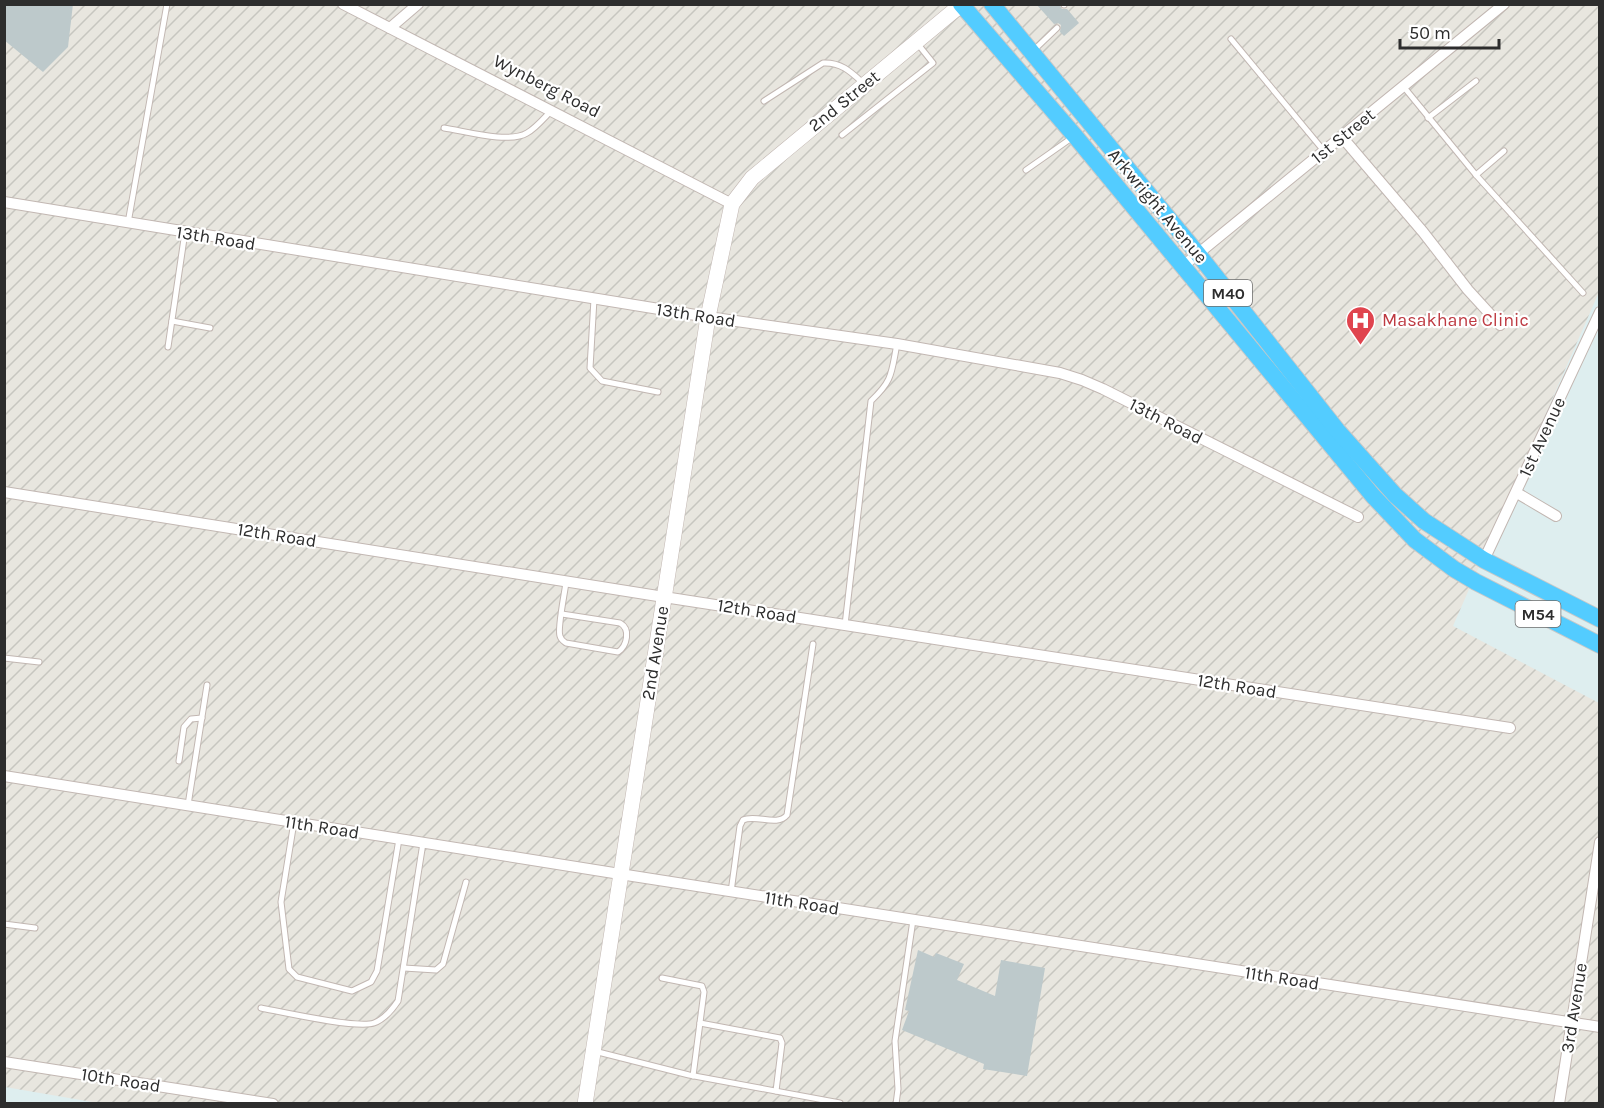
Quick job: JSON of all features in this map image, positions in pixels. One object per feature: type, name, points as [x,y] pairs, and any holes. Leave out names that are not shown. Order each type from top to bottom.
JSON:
[{"type":"main road","name":"Arkwright Avenue","points":[[992,4],[1198,254],[1337,430],[1395,495],[1424,521],[1484,560]]},
{"type":"main road","name":"Arkwright Avenue","points":[[962,5],[1075,136],[1395,521],[1434,555],[1476,582]]},
{"type":"main road","name":"M54","points":[[1484,560],[1599,619]]},
{"type":"main road","name":"M54","points":[[1476,582],[1599,645]]},
{"type":"street","name":"Wynberg Road","points":[[343,4],[732,204]]},
{"type":"street","points":[[390,28],[418,4]]},
{"type":"street","name":"1st Street","points":[[1183,266],[1504,4]]},
{"type":"street","name":"2nd Street","points":[[732,204],[752,178],[962,5]]},
{"type":"street","points":[[1342,136],[1423,232],[1468,290],[1500,325]]},
{"type":"street","name":"13th Road","points":[[4,202],[708,318],[897,344],[1060,373],[1082,380],[1358,517]]},
{"type":"street","name":"2nd Avenue","points":[[585,1104],[708,318],[732,204]]},
{"type":"street","name":"1st Avenue","points":[[1484,560],[1599,314]]},
{"type":"street","name":"12th Road","points":[[4,492],[1510,728]]},
{"type":"street","points":[[1516,493],[1556,516]]},
{"type":"street","name":"11th Road","points":[[4,776],[1599,1027]]},
{"type":"street","name":"3rd Avenue","points":[[1559,1104],[1599,842]]},
{"type":"street","name":"10th Road","points":[[4,1062],[223,1100],[273,1104]]},
{"type":"lane","points":[[128,223],[167,4]]},
{"type":"lane","points":[[1031,53],[1057,28]]},
{"type":"lane","points":[[1231,39],[1324,152]]},
{"type":"lane","points":[[842,135],[933,63],[916,43]]},
{"type":"lane","points":[[764,101],[823,63],[832,62],[841,65],[865,84]]},
{"type":"lane","points":[[1428,118],[1476,81]]},
{"type":"lane","points":[[1403,87],[1476,175],[1582,293]]},
{"type":"lane","points":[[444,128],[516,137],[527,133],[551,111]]},
{"type":"lane","points":[[1026,170],[1075,136]]},
{"type":"lane","points":[[1476,175],[1504,151]]},
{"type":"lane","points":[[168,346],[185,232]]},
{"type":"lane","points":[[594,299],[590,368],[602,381],[658,392]]},
{"type":"lane","points":[[172,321],[210,328]]},
{"type":"lane","points":[[845,625],[871,401],[884,390],[891,376],[897,344]]},
{"type":"lane","points":[[562,614],[625,626],[627,630],[625,645],[618,652],[566,643],[561,639],[559,634],[562,614],[567,581]]},
{"type":"lane","points":[[731,892],[743,820],[748,818],[778,820],[784,819],[788,814],[813,645]]},
{"type":"lane","points":[[4,658],[39,662]]},
{"type":"lane","points":[[188,805],[207,685]]},
{"type":"lane","points":[[179,761],[184,727],[191,719],[202,718]]},
{"type":"lane","points":[[294,822],[281,902],[289,969],[297,977],[352,991],[371,982],[377,971],[399,839]]},
{"type":"lane","points":[[261,1008],[363,1025],[381,1020],[398,1001],[423,843]]},
{"type":"lane","points":[[404,968],[436,970],[443,964],[466,882]]},
{"type":"lane","points":[[896,1104],[898,1089],[895,1041],[913,920]]},
{"type":"lane","points":[[4,924],[35,928]]},
{"type":"lane","points":[[662,978],[702,986],[704,992],[693,1076]]},
{"type":"lane","points":[[700,1023],[780,1038],[782,1043],[776,1091]]},
{"type":"lane","points":[[592,1051],[693,1076],[840,1102]]},
{"type":"shaded area","points":[[4,5],[1599,5],[1599,292],[1453,626],[1599,703],[1599,1103],[104,1104],[5,1087]]},
{"type":"building","points":[[4,4],[73,4],[68,47],[43,72],[4,40]]},
{"type":"building","points":[[1036,4],[1059,4],[1062,9],[1067,9],[1079,23],[1064,36],[1060,32],[1061,25],[1054,24]]},
{"type":"building","points":[[918,950],[934,957],[936,953],[964,964],[957,980],[995,996],[1001,960],[1045,968],[1027,1076],[983,1069],[984,1064],[902,1030],[909,1011],[905,1010]]},
{"type":"place","name":"Masakhane Clinic","points":[[1361,346]]}]
